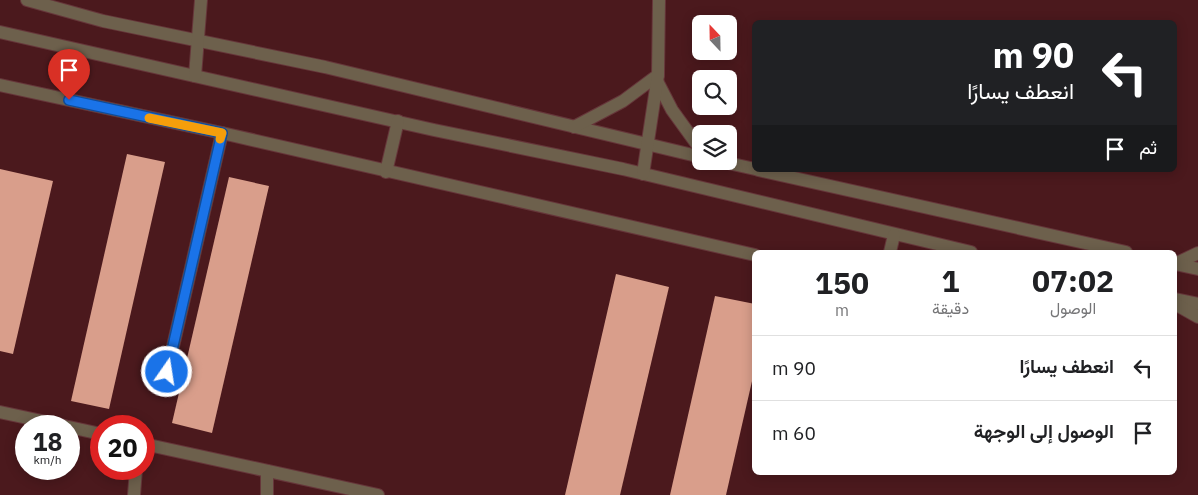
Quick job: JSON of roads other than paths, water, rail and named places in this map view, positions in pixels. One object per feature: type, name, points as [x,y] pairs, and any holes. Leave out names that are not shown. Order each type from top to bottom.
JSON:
[{"type":"street","points":[[27,0],[103,20],[325,67],[692,155]]},
{"type":"street","points":[[195,76],[201,0]]},
{"type":"street","points":[[643,174],[657,78],[659,0]]},
{"type":"street","points":[[0,32],[643,174],[963,250]]},
{"type":"street","points":[[574,127],[623,101],[657,78]]},
{"type":"street","points":[[657,78],[672,110],[692,138]]},
{"type":"street","points":[[0,85],[222,133],[752,254]]},
{"type":"street","points":[[386,172],[398,121]]},
{"type":"street","points":[[162,390],[222,133]]},
{"type":"street","points":[[737,165],[752,169]]},
{"type":"street","points":[[766,172],[1117,250]]},
{"type":"street","points":[[890,250],[894,235]]},
{"type":"street","points":[[1177,263],[1198,253]]},
{"type":"street","points":[[1177,264],[1198,269]]},
{"type":"street","points":[[1177,299],[1198,304]]},
{"type":"street","points":[[1177,305],[1198,317]]},
{"type":"street","points":[[0,412],[15,415]]},
{"type":"street","points":[[155,446],[378,495]]},
{"type":"street","points":[[267,471],[267,495]]},
{"type":"street","points":[[134,495],[135,480]]}]
